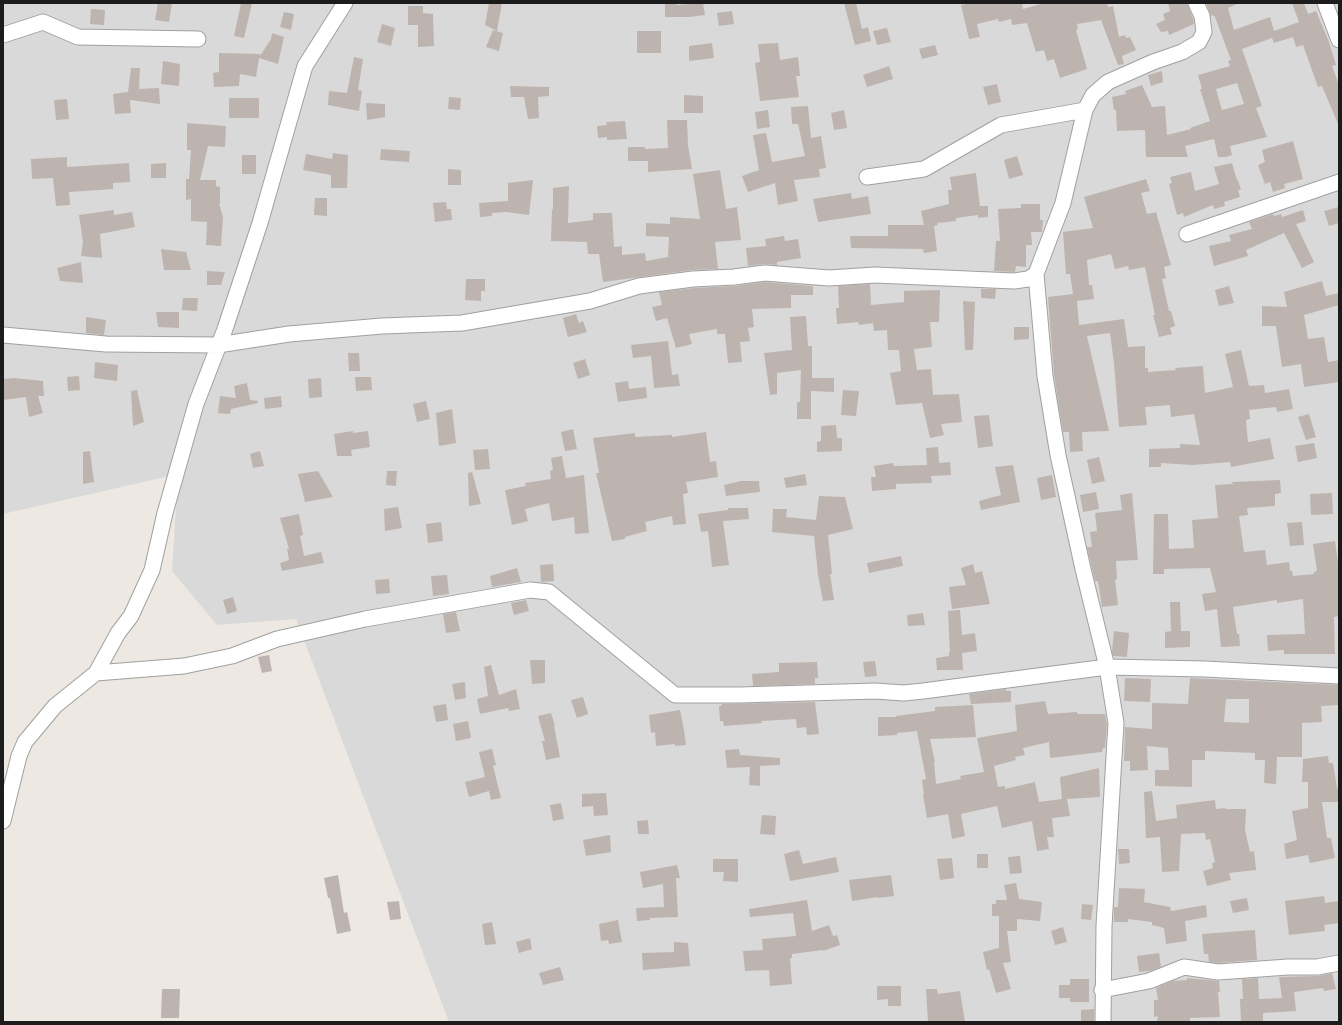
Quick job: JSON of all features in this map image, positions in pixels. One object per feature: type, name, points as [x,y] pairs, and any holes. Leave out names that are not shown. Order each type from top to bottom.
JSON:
[{"type":"street","points":[[3,821],[19,756],[25,742],[55,706],[96,673],[118,633],[131,616],[152,570],[165,513],[194,411],[225,329],[260,222],[305,66],[344,3]]},
{"type":"street","points":[[1103,1022],[1102,990],[1104,926],[1116,723],[1107,667],[1083,569],[1058,455],[1045,376],[1036,274],[1063,203],[1085,110],[1093,94],[1108,82],[1153,62],[1182,52],[1199,42],[1204,32],[1202,16],[1196,3]]},
{"type":"street","points":[[1325,3],[1339,40]]},
{"type":"street","points":[[3,35],[43,22],[78,37],[198,39]]},
{"type":"street","points":[[867,177],[924,169],[1001,125],[1085,110]]},
{"type":"street","points":[[1187,234],[1339,182]]},
{"type":"street","points":[[3,335],[106,344],[218,345],[297,334],[382,326],[462,323],[590,301],[640,286],[693,279],[734,277],[765,273],[829,278],[875,275],[1014,281],[1028,279],[1036,274]]},
{"type":"street","points":[[96,673],[184,666],[232,656],[277,639],[365,618],[530,590],[549,592],[675,695],[740,695],[875,691],[910,692],[1107,667],[1205,668],[1339,676]]},
{"type":"street","points":[[1102,990],[1149,981],[1184,967],[1218,972],[1288,967],[1317,967],[1339,963]]},
{"type":"shaded area","points":[[3,3],[1339,3],[1339,1022],[449,1022],[296,619],[217,625],[172,571],[178,474],[3,514]]},
{"type":"building","points":[[158,3],[172,3],[169,22],[155,20]]},
{"type":"building","points":[[241,3],[252,3],[244,38],[234,36]]},
{"type":"building","points":[[489,3],[502,3],[497,31],[485,25]]},
{"type":"building","points":[[665,3],[677,3],[677,5],[703,3],[705,15],[665,17]]},
{"type":"building","points":[[844,3],[856,3],[862,29],[868,27],[871,41],[855,45]]},
{"type":"building","points":[[970,3],[1022,3],[1023,9],[1044,3],[1107,3],[1108,7],[1113,6],[1119,37],[1125,35],[1126,38],[1130,37],[1136,50],[1122,56],[1124,64],[1118,65],[1101,20],[1077,24],[1078,29],[1076,30],[1087,69],[1060,78],[1054,59],[1047,61],[1044,50],[1036,52],[1027,23],[1012,25],[1011,19],[999,22],[998,19],[977,24],[980,37],[969,39],[961,5]]},
{"type":"building","points":[[1168,3],[1187,3],[1194,24],[1169,35],[1168,31],[1161,32],[1156,24],[1165,20],[1163,14],[1170,11]]},
{"type":"building","points":[[1206,3],[1239,3],[1228,8],[1234,30],[1270,17],[1274,31],[1299,22],[1292,3],[1304,3],[1308,14],[1316,11],[1329,42],[1336,65],[1332,66],[1339,85],[1339,126],[1322,86],[1318,87],[1303,45],[1296,47],[1293,37],[1274,43],[1272,38],[1242,49],[1262,106],[1256,108],[1267,137],[1230,146],[1232,155],[1226,157],[1218,157],[1214,139],[1185,146],[1188,157],[1146,157],[1145,130],[1117,131],[1116,110],[1114,110],[1112,97],[1126,94],[1125,91],[1142,85],[1152,107],[1165,106],[1167,135],[1191,129],[1190,128],[1210,121],[1200,89],[1202,89],[1198,75],[1230,66],[1228,61],[1231,60],[1215,17],[1213,15],[1211,16]],"holes":[[[1237,83],[1244,104],[1222,110],[1216,89]]]},
{"type":"building","points":[[408,6],[423,6],[423,13],[433,14],[434,46],[418,47],[418,25],[408,25]]},
{"type":"building","points":[[91,9],[105,10],[104,25],[90,24]]},
{"type":"building","points":[[732,11],[734,24],[719,26],[717,13]]},
{"type":"building","points":[[284,12],[294,14],[291,30],[280,27]]},
{"type":"building","points":[[382,24],[395,28],[391,46],[377,42]]},
{"type":"building","points":[[887,28],[891,42],[877,45],[873,31]]},
{"type":"building","points":[[493,30],[503,33],[499,51],[486,47]]},
{"type":"building","points":[[637,31],[661,31],[661,53],[637,53]]},
{"type":"building","points":[[272,33],[284,37],[278,64],[259,58],[256,77],[240,74],[239,86],[214,87],[213,73],[219,72],[219,53],[260,54],[260,56],[271,39]]},
{"type":"building","points":[[712,43],[714,58],[689,61],[689,46]]},
{"type":"building","points":[[778,43],[780,60],[798,57],[800,76],[796,76],[799,97],[760,101],[755,63],[760,62],[758,44]]},
{"type":"building","points":[[935,45],[938,55],[922,59],[919,49]]},
{"type":"building","points":[[354,57],[363,59],[358,90],[362,91],[359,111],[328,105],[329,91],[347,93]]},
{"type":"building","points":[[163,61],[180,64],[179,86],[161,84]]},
{"type":"building","points":[[889,66],[893,79],[867,87],[863,75]]},
{"type":"building","points":[[131,68],[140,68],[139,89],[159,88],[160,104],[130,100],[131,113],[115,114],[113,94],[128,92]]},
{"type":"building","points":[[1162,71],[1163,82],[1151,86],[1148,75]]},
{"type":"building","points":[[997,84],[1001,102],[988,105],[983,87]]},
{"type":"building","points":[[510,86],[549,87],[549,96],[538,97],[539,118],[528,119],[524,97],[511,97]]},
{"type":"building","points":[[684,95],[703,96],[703,113],[684,113]]},
{"type":"building","points":[[449,97],[461,98],[460,110],[448,109]]},
{"type":"building","points":[[229,98],[259,98],[259,118],[229,118]]},
{"type":"building","points":[[67,99],[69,119],[56,120],[54,100]]},
{"type":"building","points":[[366,103],[385,104],[385,117],[367,120]]},
{"type":"building","points":[[808,106],[811,138],[821,136],[826,168],[819,169],[820,177],[794,180],[798,201],[778,205],[775,183],[748,192],[742,176],[759,170],[753,135],[766,133],[772,162],[805,156],[798,124],[792,124],[791,107]]},
{"type":"building","points":[[768,110],[770,127],[757,129],[755,112]]},
{"type":"building","points":[[844,110],[847,128],[834,130],[831,113]]},
{"type":"building","points":[[667,120],[687,120],[688,145],[692,169],[648,172],[648,161],[628,161],[628,147],[645,147],[645,149],[668,148]]},
{"type":"building","points":[[625,121],[627,139],[607,140],[607,137],[598,138],[597,126],[607,125],[606,122]]},
{"type":"building","points":[[187,123],[226,126],[225,147],[208,146],[200,180],[216,180],[216,186],[220,187],[219,204],[223,217],[221,246],[206,245],[207,222],[191,221],[191,199],[186,200],[186,179],[189,179],[191,150],[187,150]]},
{"type":"building","points":[[1293,141],[1303,179],[1284,184],[1285,188],[1273,192],[1270,182],[1265,184],[1258,165],[1265,162],[1262,150]]},
{"type":"building","points":[[381,149],[410,151],[409,162],[380,160]]},
{"type":"building","points":[[333,153],[348,155],[347,188],[331,188],[331,175],[303,170],[306,154],[332,159]]},
{"type":"building","points":[[242,155],[256,155],[256,174],[242,174]]},
{"type":"building","points":[[1017,156],[1023,175],[1009,179],[1004,160]]},
{"type":"building","points":[[67,157],[67,167],[129,163],[130,182],[113,183],[113,189],[69,192],[70,205],[56,206],[53,178],[32,179],[31,159]]},
{"type":"building","points":[[166,163],[166,178],[151,178],[151,164]]},
{"type":"building","points":[[1232,163],[1241,190],[1238,190],[1240,197],[1224,202],[1225,206],[1214,209],[1213,205],[1184,217],[1183,213],[1177,215],[1169,184],[1172,183],[1170,177],[1191,172],[1195,191],[1219,184],[1214,167]]},
{"type":"building","points":[[448,169],[461,170],[461,185],[448,185]]},
{"type":"building","points":[[720,170],[726,209],[737,207],[741,240],[715,242],[718,269],[692,270],[603,282],[599,254],[588,254],[587,242],[551,241],[553,188],[569,186],[568,223],[593,220],[593,213],[612,213],[614,247],[622,246],[622,255],[645,253],[646,261],[668,257],[669,237],[646,236],[646,223],[670,224],[670,217],[700,219],[693,174]]},
{"type":"building","points":[[976,173],[980,206],[988,206],[988,217],[978,218],[978,215],[956,218],[956,221],[937,223],[938,225],[934,226],[937,251],[924,253],[923,249],[851,248],[850,236],[888,236],[888,225],[924,225],[921,211],[949,204],[948,190],[952,190],[950,177]]},
{"type":"building","points":[[1146,179],[1150,191],[1141,193],[1147,214],[1156,212],[1171,265],[1164,267],[1166,278],[1162,279],[1169,311],[1171,311],[1175,326],[1170,328],[1172,334],[1159,337],[1153,315],[1155,315],[1145,267],[1129,270],[1128,266],[1115,269],[1111,254],[1087,260],[1089,285],[1092,285],[1094,299],[1077,301],[1079,325],[1124,319],[1128,347],[1145,346],[1145,368],[1148,368],[1148,372],[1203,366],[1205,393],[1233,387],[1225,354],[1241,350],[1249,386],[1264,385],[1265,393],[1289,389],[1293,409],[1277,412],[1276,407],[1249,410],[1250,419],[1246,420],[1248,442],[1270,438],[1274,459],[1231,467],[1230,462],[1193,465],[1161,463],[1161,467],[1149,467],[1149,449],[1180,448],[1180,444],[1200,445],[1194,414],[1171,417],[1170,405],[1145,407],[1147,425],[1119,427],[1110,333],[1087,336],[1109,431],[1082,432],[1083,451],[1070,452],[1069,432],[1063,432],[1054,375],[1048,297],[1073,294],[1070,274],[1066,274],[1063,232],[1093,228],[1084,197]]},
{"type":"building","points":[[533,180],[529,215],[506,212],[492,213],[492,216],[480,217],[479,203],[508,201],[508,183]]},
{"type":"building","points":[[851,193],[852,199],[868,196],[871,214],[818,222],[813,199]]},
{"type":"building","points":[[315,198],[327,198],[327,216],[314,215]]},
{"type":"building","points":[[446,202],[447,209],[451,209],[452,220],[435,222],[433,203]]},
{"type":"building","points":[[1021,204],[1040,204],[1040,220],[1043,220],[1042,232],[1031,232],[1032,245],[1026,245],[1026,267],[1016,266],[1015,272],[994,271],[996,241],[1000,241],[998,209],[1021,208]]},
{"type":"building","points":[[1339,207],[1339,223],[1329,226],[1324,211]]},
{"type":"building","points":[[114,210],[114,215],[132,212],[135,227],[100,234],[102,258],[81,256],[83,242],[79,215]]},
{"type":"building","points":[[1303,210],[1306,221],[1296,224],[1314,262],[1302,268],[1284,233],[1246,250],[1248,256],[1214,266],[1209,246],[1231,241],[1229,235],[1252,229],[1249,222],[1273,214],[1274,216],[1281,214],[1282,217]]},
{"type":"building","points":[[784,236],[785,241],[798,239],[801,258],[777,262],[777,265],[764,264],[748,266],[746,248],[766,246],[765,239]]},
{"type":"building","points":[[161,249],[186,252],[191,270],[164,270]]},
{"type":"building","points":[[81,262],[83,283],[60,281],[57,268]]},
{"type":"building","points":[[207,271],[225,272],[221,285],[207,285]]},
{"type":"building","points":[[466,279],[485,279],[485,291],[481,291],[481,301],[465,300]]},
{"type":"building","points":[[1322,281],[1326,296],[1339,293],[1339,305],[1304,315],[1308,339],[1324,337],[1328,362],[1339,360],[1339,382],[1304,387],[1301,364],[1282,367],[1276,326],[1262,326],[1262,306],[1287,307],[1284,292]]},
{"type":"building","points":[[765,282],[813,286],[813,295],[791,295],[791,308],[752,309],[754,327],[748,328],[750,341],[740,342],[742,362],[728,363],[725,334],[717,334],[717,329],[689,334],[692,344],[676,348],[667,318],[656,321],[652,307],[662,305],[659,292]]},
{"type":"building","points":[[870,284],[871,305],[904,302],[904,291],[940,290],[939,322],[930,322],[932,347],[914,349],[917,370],[931,369],[933,395],[959,394],[962,422],[941,424],[944,435],[930,438],[922,403],[896,405],[890,373],[901,371],[899,350],[888,350],[887,330],[874,331],[873,323],[859,325],[858,322],[837,324],[836,308],[839,308],[838,286]]},
{"type":"building","points":[[1229,286],[1234,303],[1219,306],[1215,290]]},
{"type":"building","points":[[981,289],[996,289],[995,299],[981,298]]},
{"type":"building","points":[[183,298],[198,298],[197,311],[182,310]]},
{"type":"building","points":[[963,301],[975,302],[973,350],[965,350]]},
{"type":"building","points":[[156,312],[179,312],[179,328],[158,327]]},
{"type":"building","points":[[576,314],[579,323],[583,321],[587,332],[568,337],[563,318]]},
{"type":"building","points":[[806,316],[808,346],[812,346],[812,378],[834,378],[834,392],[811,391],[811,419],[797,419],[797,402],[800,402],[801,370],[777,373],[777,394],[770,395],[764,353],[792,350],[790,317]]},
{"type":"building","points":[[86,317],[106,320],[104,335],[86,333]]},
{"type":"building","points":[[1014,327],[1029,327],[1029,339],[1014,340]]},
{"type":"building","points":[[668,341],[672,375],[678,374],[680,386],[654,388],[651,356],[633,358],[631,345]]},
{"type":"building","points":[[348,353],[359,353],[360,371],[349,371]]},
{"type":"building","points":[[585,359],[590,375],[578,379],[573,363]]},
{"type":"building","points":[[95,362],[118,365],[117,381],[94,378]]},
{"type":"building","points":[[79,376],[80,390],[68,391],[67,377]]},
{"type":"building","points":[[355,377],[371,377],[372,390],[356,391]]},
{"type":"building","points":[[14,378],[43,381],[44,396],[38,396],[43,413],[29,417],[26,397],[3,400],[3,379]]},
{"type":"building","points":[[321,378],[322,397],[309,398],[308,379]]},
{"type":"building","points":[[628,381],[629,389],[646,387],[647,398],[618,402],[615,383]]},
{"type":"building","points":[[247,383],[250,400],[258,401],[258,403],[231,409],[230,414],[218,413],[220,396],[236,398],[234,386]]},
{"type":"building","points":[[137,390],[144,422],[133,426],[131,391]]},
{"type":"building","points":[[843,390],[859,391],[856,416],[841,415]]},
{"type":"building","points":[[281,396],[282,407],[265,409],[264,398]]},
{"type":"building","points":[[426,401],[430,419],[417,422],[413,404]]},
{"type":"building","points":[[452,409],[456,443],[439,446],[436,413]]},
{"type":"building","points":[[1309,414],[1316,437],[1306,440],[1298,417]]},
{"type":"building","points":[[989,415],[993,446],[978,448],[974,416]]},
{"type":"building","points":[[836,425],[837,438],[842,438],[842,451],[817,452],[817,442],[821,441],[821,426]]},
{"type":"building","points":[[573,429],[577,449],[565,451],[561,432]]},
{"type":"building","points":[[353,431],[353,433],[368,431],[370,447],[351,450],[352,456],[337,456],[334,434]]},
{"type":"building","points":[[706,432],[710,462],[716,461],[718,477],[686,482],[688,493],[683,494],[686,524],[673,525],[672,516],[645,522],[647,531],[625,537],[625,539],[612,541],[596,473],[599,473],[593,438],[635,433],[635,437],[672,435],[672,437]]},
{"type":"building","points":[[1314,443],[1317,458],[1298,462],[1295,446]]},
{"type":"building","points":[[938,447],[939,463],[950,462],[951,475],[931,476],[932,483],[896,484],[896,489],[872,491],[871,477],[876,477],[874,466],[893,463],[894,466],[927,465],[926,448]]},
{"type":"building","points":[[488,449],[490,469],[475,470],[473,450]]},
{"type":"building","points":[[90,451],[94,482],[83,484],[83,452]]},
{"type":"building","points":[[260,451],[264,466],[253,468],[250,454]]},
{"type":"building","points":[[562,456],[566,478],[584,475],[589,533],[575,534],[574,517],[552,521],[549,503],[525,509],[528,521],[512,525],[505,490],[526,486],[525,483],[551,479],[550,471],[553,470],[551,458]]},
{"type":"building","points":[[1099,457],[1105,481],[1092,484],[1087,460]]},
{"type":"building","points":[[1013,465],[1020,502],[981,510],[979,501],[1001,495],[995,467]]},
{"type":"building","points":[[318,471],[333,497],[305,502],[298,474]]},
{"type":"building","points":[[387,471],[397,471],[396,486],[386,485]]},
{"type":"building","points":[[472,472],[481,504],[469,506],[468,473]]},
{"type":"building","points":[[805,474],[807,485],[786,488],[784,478]]},
{"type":"building","points":[[1052,475],[1056,497],[1041,500],[1037,478]]},
{"type":"building","points":[[1280,480],[1281,493],[1275,494],[1275,506],[1247,508],[1248,515],[1239,516],[1244,552],[1265,550],[1267,565],[1289,562],[1290,571],[1292,571],[1293,576],[1314,574],[1314,572],[1317,571],[1313,544],[1335,541],[1339,569],[1339,616],[1334,617],[1335,654],[1284,654],[1284,650],[1268,651],[1267,635],[1305,634],[1303,599],[1277,603],[1277,600],[1233,607],[1240,646],[1221,647],[1217,609],[1205,611],[1202,594],[1216,592],[1210,568],[1164,569],[1164,574],[1153,574],[1154,514],[1168,514],[1169,549],[1194,548],[1192,520],[1218,518],[1215,485],[1233,484],[1232,482]]},
{"type":"building","points":[[741,481],[759,481],[760,492],[726,496],[724,485]]},
{"type":"building","points":[[1096,492],[1099,509],[1083,512],[1080,495]]},
{"type":"building","points":[[1132,493],[1138,560],[1116,561],[1117,579],[1115,580],[1118,605],[1102,607],[1098,581],[1095,581],[1087,547],[1092,547],[1090,532],[1097,531],[1095,513],[1122,510],[1120,495]]},
{"type":"building","points":[[1332,493],[1333,514],[1311,515],[1310,494]]},
{"type":"building","points":[[819,496],[845,497],[853,529],[828,535],[832,574],[830,574],[834,600],[823,601],[818,575],[814,536],[772,532],[773,509],[787,509],[786,517],[816,520]]},
{"type":"building","points":[[398,507],[402,528],[385,531],[384,509]]},
{"type":"building","points":[[728,508],[748,508],[749,519],[723,521],[729,565],[712,567],[708,531],[701,532],[698,514],[728,510]]},
{"type":"building","points":[[299,514],[303,535],[300,536],[304,556],[321,552],[324,563],[282,571],[280,563],[289,560],[287,549],[289,549],[280,518]]},
{"type":"building","points":[[441,522],[443,541],[428,543],[426,524]]},
{"type":"building","points":[[1302,522],[1304,545],[1290,546],[1287,523]]},
{"type":"building","points":[[901,556],[903,566],[869,573],[867,563]]},
{"type":"building","points":[[553,564],[554,581],[541,582],[540,565]]},
{"type":"building","points":[[973,564],[975,573],[982,571],[990,604],[952,609],[949,587],[966,585],[961,568]]},
{"type":"building","points":[[517,568],[521,582],[492,587],[490,576]]},
{"type":"building","points":[[447,575],[449,594],[433,596],[431,576]]},
{"type":"building","points":[[389,579],[390,593],[376,594],[375,580]]},
{"type":"building","points":[[233,597],[237,611],[227,614],[223,600]]},
{"type":"building","points":[[526,600],[529,611],[514,615],[511,603]]},
{"type":"building","points":[[1170,602],[1180,602],[1181,631],[1190,631],[1190,647],[1165,648],[1165,632],[1171,631]]},
{"type":"building","points":[[960,610],[962,635],[975,633],[977,651],[962,653],[963,670],[937,670],[936,658],[949,656],[950,652],[948,611]]},
{"type":"building","points":[[456,612],[460,631],[446,633],[443,614]]},
{"type":"building","points":[[923,613],[925,625],[908,626],[907,615]]},
{"type":"building","points":[[1114,631],[1129,633],[1127,657],[1113,656]]},
{"type":"building","points":[[269,655],[272,671],[262,673],[258,657]]},
{"type":"building","points":[[530,660],[545,660],[545,683],[532,684]]},
{"type":"building","points":[[875,661],[877,676],[865,677],[863,662]]},
{"type":"building","points":[[817,662],[818,678],[815,678],[815,684],[753,686],[752,674],[779,672],[779,663]]},
{"type":"building","points":[[491,665],[499,695],[516,689],[520,709],[509,711],[508,708],[480,714],[477,699],[488,696],[484,667]]},
{"type":"building","points":[[1125,678],[1151,679],[1150,702],[1124,701]]},
{"type":"building","points":[[1190,678],[1339,685],[1339,705],[1321,706],[1322,722],[1302,723],[1302,757],[1277,757],[1276,784],[1264,783],[1265,760],[1255,760],[1255,753],[1205,751],[1205,760],[1192,760],[1192,787],[1155,786],[1155,770],[1169,770],[1168,748],[1147,746],[1148,770],[1130,771],[1130,761],[1124,761],[1125,727],[1152,729],[1152,703],[1188,704]],"holes":[[[1226,699],[1249,699],[1249,723],[1224,722]]]},
{"type":"building","points":[[465,682],[466,698],[455,700],[452,684]]},
{"type":"building","points":[[1006,689],[1006,691],[1011,691],[1011,702],[971,704],[969,694]]},
{"type":"building","points":[[583,697],[588,714],[577,718],[571,700]]},
{"type":"building","points":[[1045,701],[1048,714],[1077,712],[1077,714],[1105,714],[1107,725],[1105,748],[1103,748],[1102,752],[1050,758],[1049,742],[1023,748],[1025,755],[1015,757],[1016,760],[994,766],[998,787],[1005,786],[1005,789],[1035,782],[1039,802],[1062,799],[1060,777],[1099,768],[1100,797],[1067,799],[1070,816],[1052,818],[1054,837],[1047,837],[1049,849],[1037,851],[1032,821],[1002,828],[997,806],[961,814],[965,836],[952,839],[948,814],[927,818],[922,780],[926,779],[917,731],[897,733],[897,735],[878,736],[878,717],[896,717],[935,711],[935,707],[973,705],[976,737],[930,739],[935,762],[936,784],[961,779],[960,776],[984,772],[977,738],[1017,731],[1015,705]]},
{"type":"building","points":[[815,702],[819,734],[807,735],[806,727],[797,728],[796,719],[761,721],[762,723],[724,726],[723,721],[720,721],[719,706],[722,704]]},
{"type":"building","points":[[446,704],[448,720],[436,722],[433,706]]},
{"type":"building","points":[[680,710],[686,745],[675,746],[675,744],[656,746],[655,732],[651,733],[649,715]]},
{"type":"building","points":[[551,713],[555,726],[560,757],[546,760],[542,741],[545,741],[538,716]]},
{"type":"building","points":[[468,721],[471,738],[456,741],[453,724]]},
{"type":"building","points":[[492,749],[496,765],[493,766],[501,798],[491,800],[489,791],[469,797],[465,782],[485,777],[479,752]]},
{"type":"building","points":[[739,749],[740,755],[780,758],[780,765],[760,766],[760,786],[749,785],[750,767],[727,768],[725,750]]},
{"type":"building","points":[[1328,756],[1329,763],[1333,763],[1337,788],[1339,788],[1339,802],[1322,802],[1327,838],[1331,838],[1335,858],[1310,863],[1308,855],[1286,859],[1284,844],[1297,840],[1292,811],[1308,808],[1308,782],[1302,782],[1303,759]]},
{"type":"building","points":[[1152,791],[1156,821],[1177,818],[1176,805],[1215,800],[1216,809],[1246,809],[1245,830],[1250,852],[1254,851],[1256,870],[1229,873],[1231,880],[1207,886],[1203,871],[1213,868],[1212,863],[1215,862],[1210,839],[1206,840],[1205,833],[1181,834],[1179,871],[1162,872],[1160,837],[1146,838],[1144,792]]},
{"type":"building","points":[[606,793],[608,815],[594,816],[593,806],[582,807],[582,794]]},
{"type":"building","points":[[561,803],[564,819],[553,821],[550,805]]},
{"type":"building","points":[[762,815],[776,816],[775,835],[760,834]]},
{"type":"building","points":[[648,820],[649,834],[638,834],[637,821]]},
{"type":"building","points":[[610,835],[611,852],[586,856],[583,840]]},
{"type":"building","points":[[1118,849],[1129,849],[1130,863],[1119,864]]},
{"type":"building","points":[[799,850],[803,864],[836,857],[839,872],[790,881],[784,854]]},
{"type":"building","points":[[977,854],[988,854],[988,868],[977,868]]},
{"type":"building","points":[[1020,856],[1022,873],[1010,874],[1008,857]]},
{"type":"building","points":[[952,858],[954,878],[940,880],[937,859]]},
{"type":"building","points":[[713,859],[738,859],[738,882],[723,881],[724,872],[713,872]]},
{"type":"building","points":[[677,865],[680,878],[676,878],[678,917],[650,918],[650,920],[637,921],[636,908],[664,907],[663,884],[643,888],[640,872]]},
{"type":"building","points":[[338,875],[344,913],[347,912],[351,931],[337,934],[330,898],[328,898],[324,878]]},
{"type":"building","points":[[891,875],[894,896],[852,901],[849,880]]},
{"type":"building","points":[[1016,883],[1019,899],[1042,902],[1040,921],[1017,919],[1017,931],[1007,931],[1011,962],[1003,963],[1011,989],[996,993],[989,969],[987,970],[983,952],[999,948],[999,916],[992,916],[992,904],[996,904],[996,900],[1007,900],[1004,885]]},
{"type":"building","points":[[1119,888],[1145,889],[1144,902],[1170,907],[1171,911],[1206,905],[1207,917],[1185,921],[1187,941],[1166,944],[1164,928],[1152,925],[1152,922],[1128,919],[1128,922],[1114,922],[1114,907],[1118,907]]},
{"type":"building","points":[[1324,896],[1325,903],[1339,901],[1339,923],[1324,925],[1325,931],[1289,935],[1285,901]]},
{"type":"building","points":[[1247,898],[1249,910],[1233,913],[1230,901]]},
{"type":"building","points":[[807,900],[812,931],[829,925],[833,936],[837,935],[840,945],[823,951],[792,954],[792,958],[790,958],[792,984],[770,986],[769,970],[745,971],[743,951],[763,950],[762,939],[796,936],[793,913],[750,917],[749,909]]},
{"type":"building","points":[[399,901],[401,919],[390,920],[387,902]]},
{"type":"building","points":[[1082,904],[1093,905],[1091,920],[1081,919]]},
{"type":"building","points":[[618,920],[622,942],[609,944],[608,940],[601,941],[599,924]]},
{"type":"building","points":[[492,922],[496,944],[485,945],[482,924]]},
{"type":"building","points":[[1063,927],[1067,942],[1055,945],[1051,931]]},
{"type":"building","points":[[1255,930],[1257,960],[1218,963],[1209,962],[1208,954],[1204,954],[1202,934]]},
{"type":"building","points":[[530,938],[532,949],[519,953],[516,942]]},
{"type":"building","points":[[674,942],[688,943],[690,966],[643,970],[642,953],[674,952]]},
{"type":"building","points":[[1159,953],[1161,967],[1150,971],[1139,972],[1137,956]]},
{"type":"building","points":[[560,967],[564,980],[543,985],[539,973]]},
{"type":"building","points":[[1332,973],[1336,989],[1324,991],[1323,988],[1294,992],[1296,1011],[1263,1013],[1263,1022],[1241,1022],[1240,999],[1243,999],[1242,979],[1258,978],[1259,999],[1282,998],[1279,977],[1317,976]]},
{"type":"building","points":[[1187,978],[1219,981],[1220,992],[1218,992],[1220,1017],[1190,1018],[1190,1022],[1157,1022],[1158,1016],[1154,1017],[1154,1000],[1158,1000],[1156,988],[1172,981],[1187,980]]},
{"type":"building","points":[[1070,979],[1089,979],[1089,1002],[1070,1002],[1070,998],[1059,998],[1059,985],[1070,985]]},
{"type":"building","points":[[877,986],[901,986],[901,1006],[888,1006],[888,999],[877,1000]]},
{"type":"building","points":[[162,989],[180,989],[179,1018],[161,1018]]},
{"type":"building","points":[[926,989],[937,989],[938,994],[960,991],[965,1022],[928,1022]]},
{"type":"building","points":[[1094,1009],[1094,1022],[1081,1022],[1081,1010]]}]
